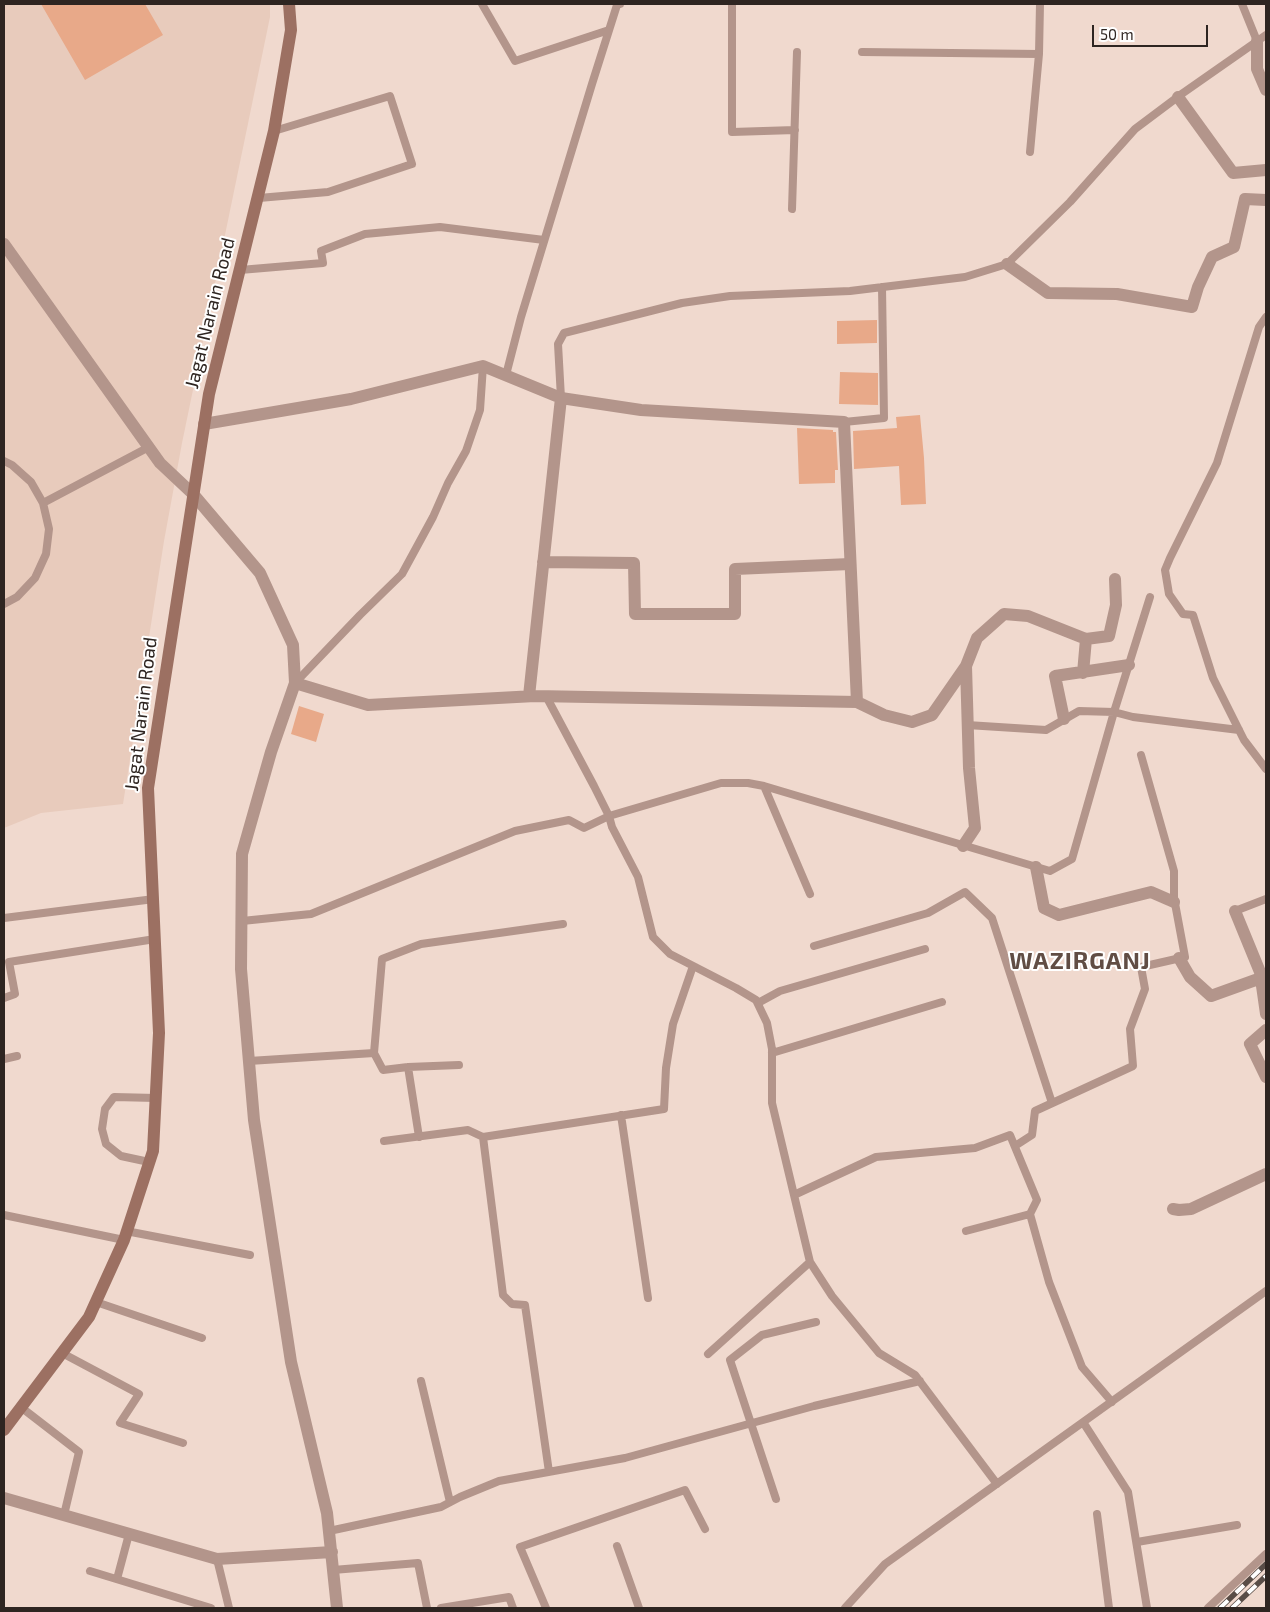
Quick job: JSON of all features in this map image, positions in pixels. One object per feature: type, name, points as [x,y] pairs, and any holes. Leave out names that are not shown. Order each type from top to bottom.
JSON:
[{"type":"street","name":"Jagat Narain Road","points":[[4,1430],[89,1316],[125,1236],[153,1151],[159,1033],[148,788],[208,394],[259,198],[274,131],[290,30],[289,4]]},
{"type":"street","points":[[1262,38],[1257,70],[1266,90]]},
{"type":"street","points":[[1178,97],[1233,173],[1266,170]]},
{"type":"street","points":[[1007,264],[1048,293],[1117,294],[1192,307],[1198,287],[1212,257],[1234,247],[1245,199],[1266,200]]},
{"type":"street","points":[[4,244],[160,464],[193,494],[260,573],[293,646],[295,683],[271,752],[242,854],[241,969],[254,1120],[291,1362],[327,1512],[337,1608]]},
{"type":"street","points":[[204,424],[351,400],[483,366],[561,398],[641,410],[844,422],[857,702]]},
{"type":"street","points":[[529,696],[561,398]]},
{"type":"street","points":[[543,562],[634,563],[635,614],[735,614],[735,569],[850,564]]},
{"type":"street","points":[[295,683],[368,705],[529,696],[857,702],[884,715],[912,722],[932,714],[966,666],[977,638],[1004,614],[1028,616],[1086,640],[1109,636],[1116,605],[1115,579]]},
{"type":"street","points":[[1083,673],[1086,640]]},
{"type":"street","points":[[1064,719],[1055,676],[1129,665]]},
{"type":"street","points":[[964,846],[975,828],[969,768],[966,666]]},
{"type":"street","points":[[1036,867],[1044,908],[1060,914],[1152,892],[1174,902]]},
{"type":"street","points":[[1235,912],[1260,972],[1266,1014]]},
{"type":"street","points":[[1179,958],[1190,977],[1211,996],[1260,978]]},
{"type":"street","points":[[1266,1030],[1250,1044],[1266,1077]]},
{"type":"street","points":[[1173,1209],[1191,1209],[1266,1174]]},
{"type":"street","points":[[4,1498],[218,1559],[332,1552]]},
{"type":"lane","points":[[482,4],[515,61],[609,30]]},
{"type":"lane","points":[[506,375],[544,240],[609,30],[620,4]]},
{"type":"lane","points":[[732,4],[732,132],[795,130]]},
{"type":"lane","points":[[1030,152],[1039,54],[1040,4]]},
{"type":"lane","points":[[561,398],[558,344],[564,333],[682,302],[730,296],[850,291],[965,277],[1007,264],[1070,202],[1135,130],[1262,38],[1242,4]]},
{"type":"lane","points":[[792,208],[797,52]]},
{"type":"lane","points":[[862,52],[1039,54]]},
{"type":"lane","points":[[259,198],[328,192],[412,164],[390,96],[274,131]]},
{"type":"lane","points":[[240,270],[323,263],[321,251],[365,234],[440,227],[544,240]]},
{"type":"lane","points":[[844,422],[884,418],[882,287]]},
{"type":"lane","points":[[1266,317],[1259,327],[1217,462],[1165,570],[1169,594],[1183,614],[1194,616],[1214,678],[1244,740],[1266,769]]},
{"type":"lane","points":[[295,683],[402,574],[466,451],[480,410],[483,366]]},
{"type":"lane","points":[[43,503],[149,447]]},
{"type":"lane","points":[[4,461],[12,465],[31,482],[43,503],[49,528],[46,554],[35,578],[17,597],[4,604]]},
{"type":"lane","points":[[242,921],[311,914],[516,831],[569,820],[584,828],[609,816],[721,783],[748,783],[764,786],[1050,871],[1072,859],[1114,712],[1150,597]]},
{"type":"lane","points":[[546,696],[594,786],[609,816],[612,827],[638,876],[653,937],[670,954],[736,988],[758,1003],[767,1023],[772,1053],[772,1103],[810,1262],[832,1296],[879,1352],[920,1381],[997,1484]]},
{"type":"lane","points":[[967,724],[1046,730],[1079,711],[1114,712],[1133,717],[1239,730]]},
{"type":"lane","points":[[1015,1146],[1032,1135],[1035,1111],[1133,1066],[1130,1029],[1146,990],[1141,967],[1185,957],[1174,902],[1174,871],[1141,755]]},
{"type":"lane","points":[[764,786],[810,894]]},
{"type":"lane","points":[[814,946],[928,913],[965,892],[992,918],[1052,1103]]},
{"type":"lane","points":[[4,918],[154,899]]},
{"type":"lane","points":[[1235,912],[1266,899]]},
{"type":"lane","points":[[459,1065],[383,1070],[374,1053],[382,959],[421,944],[563,924]]},
{"type":"lane","points":[[4,998],[15,994],[9,962],[156,939]]},
{"type":"lane","points":[[758,1003],[780,991],[925,949]]},
{"type":"lane","points":[[384,1141],[468,1130],[483,1136],[664,1109],[666,1068],[673,1024],[693,966]]},
{"type":"lane","points":[[772,1053],[942,1002]]},
{"type":"lane","points":[[249,1061],[374,1053]]},
{"type":"lane","points":[[4,1059],[17,1056]]},
{"type":"lane","points":[[408,1067],[419,1137]]},
{"type":"lane","points":[[149,1162],[121,1156],[106,1144],[102,1129],[105,1109],[114,1097],[156,1098]]},
{"type":"lane","points":[[621,1115],[648,1298]]},
{"type":"lane","points":[[794,1195],[876,1157],[975,1148],[1010,1135],[1037,1200],[1030,1214],[1049,1282],[1082,1367],[1112,1402]]},
{"type":"lane","points":[[483,1136],[504,1295],[512,1304],[525,1305],[549,1472]]},
{"type":"lane","points":[[966,1231],[1030,1214]]},
{"type":"lane","points":[[4,1215],[250,1255]]},
{"type":"lane","points":[[708,1354],[810,1262]]},
{"type":"lane","points":[[845,1608],[885,1564],[1266,1291]]},
{"type":"lane","points":[[96,1302],[202,1338]]},
{"type":"lane","points":[[776,1499],[730,1360],[762,1335],[816,1322]]},
{"type":"lane","points":[[62,1353],[139,1394],[120,1423],[183,1443]]},
{"type":"lane","points":[[421,1381],[450,1502]]},
{"type":"lane","points":[[329,1532],[441,1507],[499,1481],[625,1458],[814,1406],[920,1381]]},
{"type":"lane","points":[[22,1408],[78,1452],[64,1515]]},
{"type":"lane","points":[[1083,1422],[1128,1492],[1147,1608]]},
{"type":"lane","points":[[546,1608],[520,1547],[685,1490],[705,1529]]},
{"type":"lane","points":[[1098,1514],[1109,1608]]},
{"type":"lane","points":[[1136,1542],[1237,1525]]},
{"type":"lane","points":[[117,1579],[129,1534]]},
{"type":"lane","points":[[617,1546],[639,1608]]},
{"type":"lane","points":[[1208,1608],[1266,1554]]},
{"type":"lane","points":[[218,1559],[229,1608]]},
{"type":"lane","points":[[333,1570],[418,1563],[426,1608]]},
{"type":"lane","points":[[90,1571],[210,1608]]},
{"type":"lane","points":[[441,1608],[509,1597],[513,1608]]},
{"type":"shaded area","points":[[4,4],[270,4],[270,17],[182,443],[164,541],[123,804],[41,813],[4,828]]},
{"type":"building","points":[[41,4],[145,4],[163,35],[85,80]]},
{"type":"building","points":[[877,320],[877,343],[837,344],[837,321]]},
{"type":"building","points":[[840,372],[878,373],[878,405],[839,404]]},
{"type":"building","points":[[920,415],[926,504],[901,505],[899,466],[854,469],[853,431],[897,428],[896,417]]},
{"type":"building","points":[[797,428],[833,430],[833,432],[836,432],[838,470],[835,470],[835,483],[799,484]]},
{"type":"building","points":[[299,706],[324,714],[316,742],[291,734]]},
{"type":"railway","points":[[1220,1608],[1266,1564]]},
{"type":"railway","points":[[1232,1608],[1266,1576]]},
{"type":"district","name":"WAZIRGANJ","points":[[1080,961]]}]
